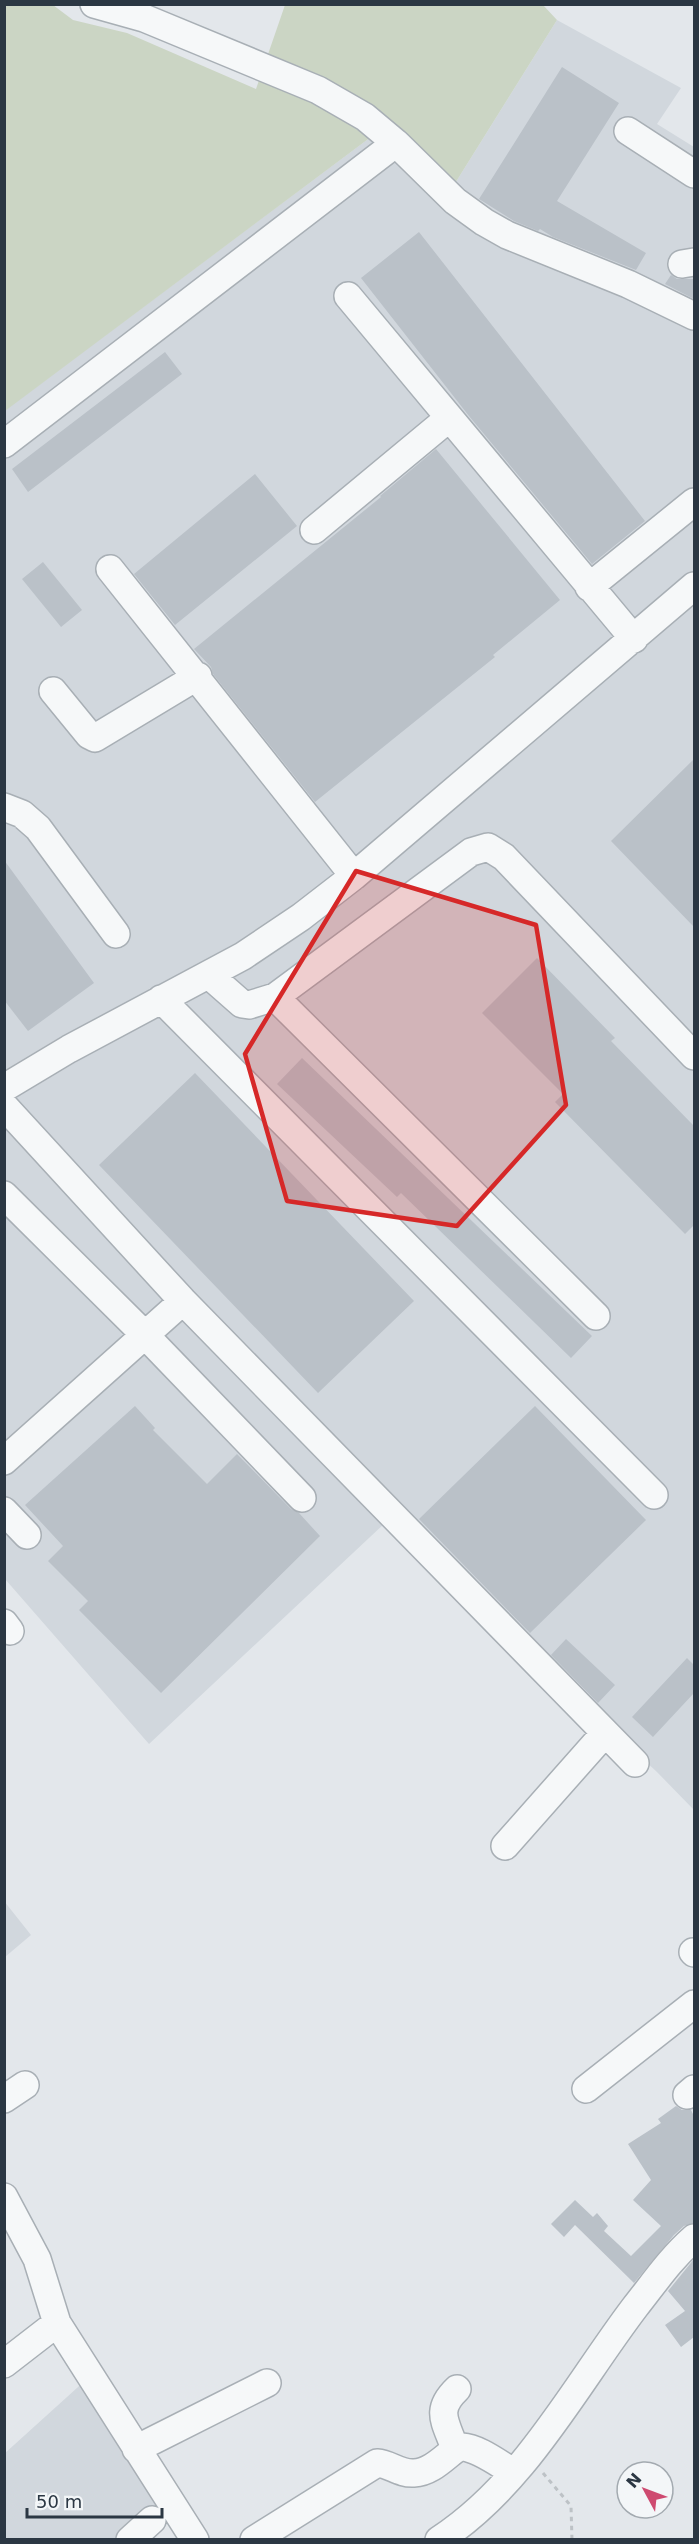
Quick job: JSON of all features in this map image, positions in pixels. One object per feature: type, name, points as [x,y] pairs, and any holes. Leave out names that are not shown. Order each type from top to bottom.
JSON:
[{"type":"street","points":[[94,4],[144,18],[318,90],[365,117],[396,143],[455,201],[484,222],[507,235],[628,284],[694,316]]},
{"type":"street","points":[[628,131],[694,174]]},
{"type":"street","points":[[4,444],[396,143]]},
{"type":"street","points":[[348,296],[634,639]]},
{"type":"street","points":[[314,530],[449,418]]},
{"type":"street","points":[[589,587],[694,502]]},
{"type":"street","points":[[110,568],[198,676],[354,876]]},
{"type":"street","points":[[4,1088],[69,1049],[243,956],[301,917],[354,876],[694,586]]},
{"type":"street","points":[[53,691],[89,735],[95,738],[198,676]]},
{"type":"street","points":[[4,807],[22,814],[38,828],[116,934]]},
{"type":"street","points":[[209,975],[242,1004],[249,1005],[275,997],[471,852],[488,847],[504,857],[694,1056]]},
{"type":"street","points":[[275,997],[596,1316]]},
{"type":"street","points":[[161,999],[654,1495]]},
{"type":"street","points":[[4,1106],[183,1301],[634,1763]]},
{"type":"street","points":[[4,1196],[145,1335],[302,1498]]},
{"type":"street","points":[[4,1461],[183,1301]]},
{"type":"street","points":[[4,1511],[27,1536]]},
{"type":"street","points":[[505,1846],[604,1733]]},
{"type":"street","points":[[586,2089],[694,2004]]},
{"type":"street","points":[[4,2198],[37,2259],[57,2323],[195,2540]]},
{"type":"street","points":[[439,2540],[477,2511],[520,2464],[656,2280],[694,2238]]},
{"type":"street","points":[[4,2364],[57,2323]]},
{"type":"street","points":[[136,2449],[267,2383]]},
{"type":"street","points":[[455,2449],[442,2412],[446,2400],[457,2389]]},
{"type":"street","points":[[254,2540],[377,2463],[402,2472],[414,2473],[436,2466],[455,2449],[464,2447],[520,2464]]},
{"type":"street","points":[[130,2540],[152,2520]]},
{"type":"path","points":[[520,2464],[571,2506],[572,2540]]},
{"type":"highlighted area","points":[[356,871],[536,925],[566,1105],[457,1226],[287,1201],[245,1054]]},
{"type":"shaded area","points":[[557,20],[681,88],[657,124],[694,147],[694,1810],[657,1772],[385,1523],[149,1744],[5,1579],[4,411],[387,125],[454,185]]},
{"type":"shaded area","points":[[4,1901],[31,1935],[5,1957],[4,1957]]},
{"type":"shaded area","points":[[88,2378],[172,2510],[138,2539],[5,2539],[4,2454]]},
{"type":"green space","points":[[5,5],[53,5],[73,20],[127,33],[256,89],[285,5],[543,5],[557,20],[454,185],[387,125],[5,411]]},
{"type":"building","points":[[562,67],[619,103],[557,201],[646,253],[636,270],[553,237],[540,229],[538,231],[514,221],[479,199]]},
{"type":"building","points":[[419,232],[645,521],[592,564],[469,416],[361,278]]},
{"type":"building","points":[[671,275],[677,279],[694,279],[694,299],[665,284]]},
{"type":"building","points":[[165,352],[182,374],[28,492],[12,469]]},
{"type":"building","points":[[436,449],[560,600],[493,655],[495,657],[315,802],[213,674],[211,667],[194,649],[381,497]]},
{"type":"building","points":[[255,474],[297,526],[175,625],[134,574]]},
{"type":"building","points":[[43,562],[82,610],[61,627],[22,579]]},
{"type":"building","points":[[694,759],[694,927],[611,841]]},
{"type":"building","points":[[4,860],[94,983],[28,1031],[4,1000]]},
{"type":"building","points":[[537,958],[615,1038],[611,1041],[694,1126],[694,1225],[685,1234],[555,1102],[563,1094],[482,1013]]},
{"type":"building","points":[[302,1058],[592,1336],[571,1358],[401,1193],[397,1197],[277,1084]]},
{"type":"building","points":[[195,1073],[414,1301],[318,1393],[99,1165]]},
{"type":"building","points":[[135,1406],[155,1428],[153,1430],[207,1484],[237,1454],[320,1536],[161,1693],[79,1610],[88,1601],[48,1561],[63,1546],[25,1505]]},
{"type":"building","points":[[535,1406],[646,1520],[530,1633],[419,1519]]},
{"type":"building","points":[[566,1639],[615,1685],[598,1703],[551,1655]]},
{"type":"building","points":[[687,1658],[694,1665],[694,1693],[653,1737],[632,1717]]},
{"type":"building","points":[[676,2106],[682,2110],[691,2110],[694,2116],[694,2223],[684,2226],[674,2235],[634,2283],[575,2225],[564,2237],[551,2224],[575,2200],[593,2217],[597,2213],[608,2226],[604,2231],[631,2256],[661,2226],[633,2200],[651,2180],[628,2144],[661,2123],[658,2119]]},
{"type":"building","points":[[694,2259],[694,2337],[681,2347],[665,2325],[685,2311],[668,2291]]}]
